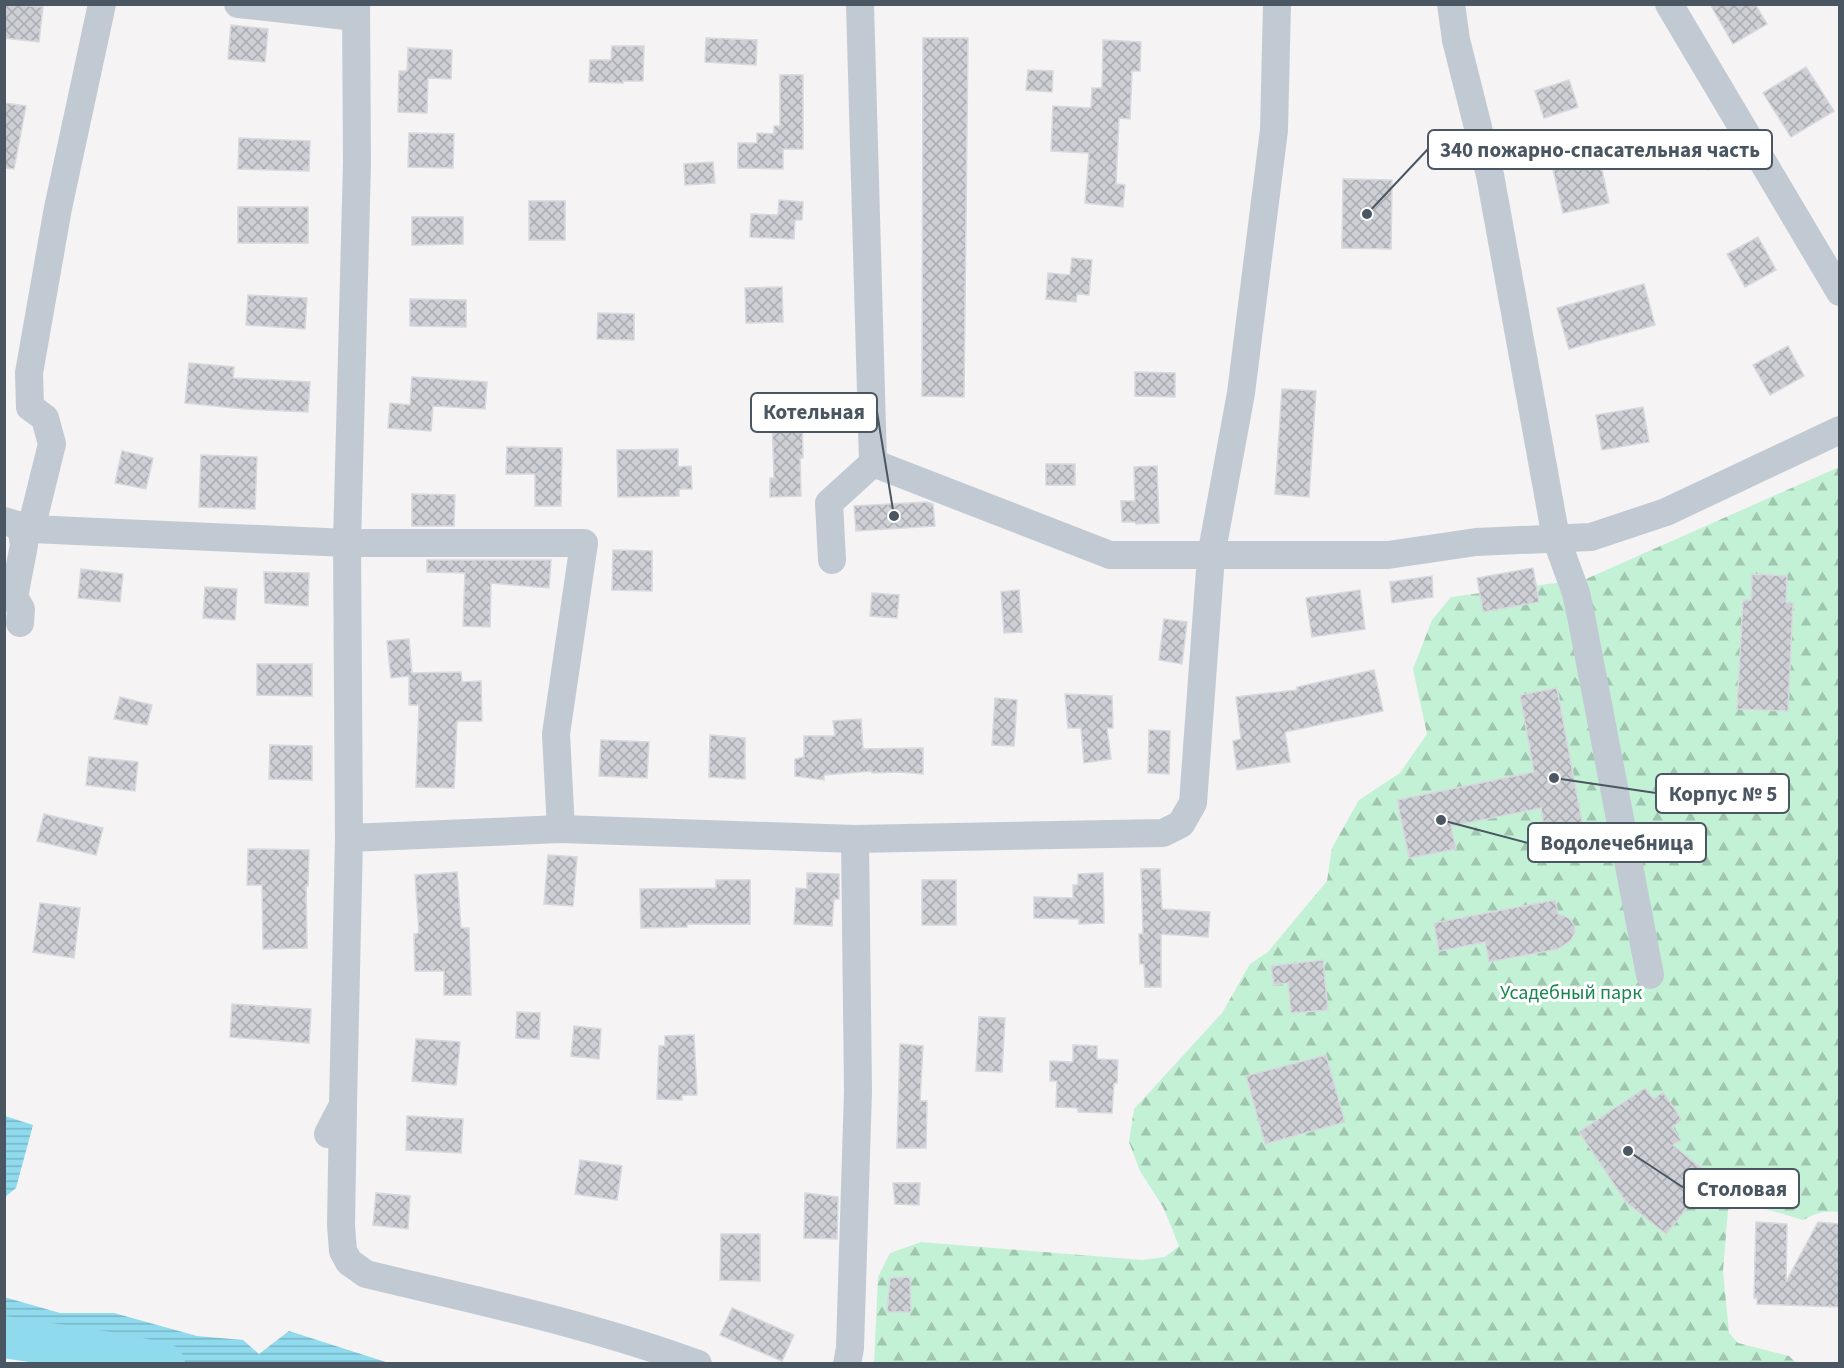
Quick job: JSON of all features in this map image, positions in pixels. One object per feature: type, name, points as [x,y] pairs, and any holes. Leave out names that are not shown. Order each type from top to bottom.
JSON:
[{"type":"street","points":[[20,624],[21,609],[14,597],[24,545],[19,525],[52,444],[45,418],[30,406],[29,373],[58,208],[102,4]]},
{"type":"street","points":[[238,4],[355,11],[357,163],[347,543],[349,838],[341,1226],[343,1251],[349,1262],[366,1274],[576,1325],[646,1344],[698,1364]]},
{"type":"street","points":[[832,560],[829,503],[873,463],[860,4]]},
{"type":"street","points":[[349,838],[561,829],[855,838],[1163,833],[1181,824],[1193,803],[1212,555],[1241,393],[1274,130],[1277,4]]},
{"type":"street","points":[[1451,4],[1456,40],[1490,175],[1556,538],[1576,593],[1650,975]]},
{"type":"street","points":[[1669,4],[1839,292]]},
{"type":"street","points":[[873,463],[1110,555],[1388,555],[1476,542],[1591,537],[1666,512],[1839,430]]},
{"type":"street","points":[[19,525],[347,543],[584,543],[556,734],[561,829]]},
{"type":"street","points":[[847,1364],[850,1348],[858,1091],[855,838]]},
{"type":"street","points":[[328,1134],[344,1105]]},
{"type":"green space","name":"Усадебный парк","points":[[1839,467],[1839,1212],[1821,1213],[1803,1220],[1746,1203],[1728,1210],[1723,1271],[1729,1333],[1738,1343],[1789,1356],[1796,1363],[874,1364],[878,1277],[890,1253],[921,1242],[1142,1260],[1165,1257],[1179,1246],[1163,1207],[1140,1171],[1129,1142],[1134,1109],[1222,1013],[1250,964],[1268,952],[1327,881],[1332,848],[1359,800],[1400,773],[1427,734],[1413,669],[1432,620],[1451,597],[1586,579]]},
{"type":"water","points":[[5,1116],[33,1125],[16,1188],[5,1197]]},
{"type":"water","points":[[4,1297],[60,1313],[114,1313],[197,1336],[243,1340],[259,1354],[289,1331],[389,1363],[150,1363],[120,1353],[5,1343]]},
{"type":"building","points":[[4,4],[43,7],[39,42],[4,38]]},
{"type":"building","points":[[1710,4],[1755,4],[1767,24],[1733,44]]},
{"type":"building","points":[[231,25],[268,29],[265,62],[228,59]]},
{"type":"building","points":[[706,38],[757,40],[756,65],[705,62]]},
{"type":"building","points":[[923,38],[968,38],[964,397],[922,396]]},
{"type":"building","points":[[1103,40],[1141,42],[1140,71],[1132,71],[1130,119],[1119,118],[1116,184],[1125,185],[1123,207],[1085,203],[1089,153],[1051,151],[1053,106],[1091,108],[1092,88],[1102,88]]},
{"type":"building","points":[[612,46],[644,46],[643,81],[589,82],[590,60],[611,60]]},
{"type":"building","points":[[408,48],[452,50],[451,79],[428,78],[427,113],[398,112],[399,71],[407,71]]},
{"type":"building","points":[[1806,67],[1834,111],[1791,137],[1763,93]]},
{"type":"building","points":[[1028,70],[1053,71],[1052,92],[1026,90]]},
{"type":"building","points":[[780,75],[803,75],[803,149],[783,149],[783,169],[738,168],[738,143],[757,143],[757,133],[774,134],[774,126],[780,126]]},
{"type":"building","points":[[1569,80],[1578,107],[1544,118],[1535,91]]},
{"type":"building","points":[[4,103],[26,106],[14,169],[4,168]]},
{"type":"building","points":[[1722,131],[1735,152],[1708,170],[1695,149]]},
{"type":"building","points":[[409,133],[454,134],[453,168],[408,167]]},
{"type":"building","points":[[239,138],[310,141],[309,171],[238,169]]},
{"type":"building","points":[[1599,155],[1609,203],[1563,213],[1552,165]]},
{"type":"building","points":[[713,162],[715,183],[685,185],[684,164]]},
{"type":"building","points":[[1343,179],[1392,180],[1391,249],[1342,248]]},
{"type":"building","points":[[779,200],[803,202],[802,220],[795,220],[794,239],[750,237],[751,214],[778,215]]},
{"type":"building","points":[[529,201],[565,201],[565,240],[529,240]]},
{"type":"building","points":[[238,207],[308,207],[308,243],[238,243]]},
{"type":"building","points":[[412,217],[463,217],[463,244],[412,245]]},
{"type":"building","points":[[1758,237],[1776,270],[1745,287],[1727,254]]},
{"type":"building","points":[[1072,258],[1092,260],[1089,295],[1077,294],[1076,302],[1046,299],[1048,273],[1070,275]]},
{"type":"building","points":[[1644,284],[1655,325],[1569,349],[1557,308]]},
{"type":"building","points":[[782,287],[783,322],[746,323],[745,288]]},
{"type":"building","points":[[248,295],[307,298],[305,329],[246,325]]},
{"type":"building","points":[[410,299],[466,300],[466,327],[410,326]]},
{"type":"building","points":[[598,313],[634,314],[634,340],[597,339]]},
{"type":"building","points":[[1788,346],[1804,376],[1770,395],[1753,365]]},
{"type":"building","points":[[189,363],[234,367],[233,378],[310,382],[308,412],[185,403]]},
{"type":"building","points":[[1135,372],[1175,373],[1175,397],[1135,396]]},
{"type":"building","points":[[412,377],[487,382],[485,409],[433,406],[431,431],[388,428],[390,403],[410,405]]},
{"type":"building","points":[[1282,389],[1316,391],[1309,497],[1275,494]]},
{"type":"building","points":[[1643,407],[1649,442],[1602,450],[1596,415]]},
{"type":"building","points":[[802,417],[801,496],[770,497],[770,478],[774,478],[772,418]]},
{"type":"building","points":[[507,447],[562,448],[561,506],[535,506],[535,474],[506,474]]},
{"type":"building","points":[[678,449],[678,467],[691,466],[692,489],[679,489],[679,496],[618,497],[617,450]]},
{"type":"building","points":[[122,451],[153,458],[146,489],[115,483]]},
{"type":"building","points":[[201,455],[257,457],[255,509],[199,507]]},
{"type":"building","points":[[1046,464],[1075,464],[1075,485],[1046,485]]},
{"type":"building","points":[[1157,466],[1159,523],[1122,522],[1121,501],[1135,501],[1134,467]]},
{"type":"building","points":[[412,494],[455,495],[454,526],[412,526]]},
{"type":"building","points":[[927,502],[933,504],[935,526],[856,531],[854,506]]},
{"type":"building","points":[[613,550],[652,551],[652,591],[612,590]]},
{"type":"building","points":[[427,560],[551,560],[549,588],[491,583],[490,627],[463,626],[465,573],[427,572]]},
{"type":"building","points":[[1533,568],[1539,602],[1483,612],[1477,578]]},
{"type":"building","points":[[81,569],[123,574],[120,602],[78,598]]},
{"type":"building","points":[[264,572],[309,573],[308,606],[265,603]]},
{"type":"building","points":[[1752,574],[1787,576],[1786,602],[1793,603],[1788,711],[1737,709],[1743,600],[1751,600]]},
{"type":"building","points":[[1432,576],[1433,597],[1392,603],[1390,582]]},
{"type":"building","points":[[205,587],[237,589],[235,620],[203,618]]},
{"type":"building","points":[[1019,590],[1022,632],[1004,633],[1001,592]]},
{"type":"building","points":[[1360,590],[1365,629],[1312,637],[1306,598]]},
{"type":"building","points":[[872,593],[899,595],[897,618],[870,616]]},
{"type":"building","points":[[1164,619],[1187,622],[1182,664],[1159,660]]},
{"type":"building","points":[[409,639],[412,673],[461,672],[462,682],[481,681],[482,721],[457,721],[454,788],[416,787],[419,705],[409,705],[409,676],[391,678],[387,641]]},
{"type":"building","points":[[257,664],[312,664],[312,696],[257,695]]},
{"type":"building","points":[[1374,670],[1383,711],[1285,732],[1290,762],[1237,770],[1233,741],[1241,739],[1236,697],[1297,690],[1297,687]]},
{"type":"building","points":[[1557,688],[1583,827],[1545,834],[1541,808],[1451,826],[1456,849],[1409,858],[1397,800],[1534,772],[1520,695]]},
{"type":"building","points":[[1065,694],[1112,696],[1113,728],[1107,728],[1111,759],[1084,763],[1081,728],[1068,728]]},
{"type":"building","points":[[120,697],[152,705],[147,725],[114,719]]},
{"type":"building","points":[[995,698],[1017,700],[1014,746],[992,745]]},
{"type":"building","points":[[861,719],[863,749],[923,748],[923,774],[872,773],[872,771],[824,775],[824,780],[795,776],[795,759],[804,757],[804,736],[835,736],[833,721]]},
{"type":"building","points":[[1149,730],[1170,731],[1169,774],[1148,773]]},
{"type":"building","points":[[710,735],[745,738],[745,779],[709,777]]},
{"type":"building","points":[[601,740],[649,742],[647,778],[599,776]]},
{"type":"building","points":[[270,745],[312,746],[312,780],[269,779]]},
{"type":"building","points":[[89,757],[138,762],[135,791],[86,785]]},
{"type":"building","points":[[44,814],[103,828],[96,855],[37,841]]},
{"type":"building","points":[[248,849],[309,850],[308,886],[306,886],[307,948],[263,949],[262,885],[247,885]]},
{"type":"building","points":[[548,855],[577,857],[573,906],[544,904]]},
{"type":"building","points":[[1141,869],[1160,869],[1162,909],[1210,912],[1208,937],[1161,934],[1161,987],[1145,987],[1144,964],[1140,964],[1139,934],[1143,934]]},
{"type":"building","points":[[457,872],[461,928],[469,928],[471,995],[444,995],[444,971],[415,971],[414,934],[419,933],[415,875]]},
{"type":"building","points":[[807,873],[839,874],[839,899],[834,899],[832,926],[794,924],[796,888],[807,889]]},
{"type":"building","points":[[1103,873],[1104,923],[1079,924],[1079,919],[1034,918],[1034,897],[1073,898],[1073,885],[1078,885],[1078,874]]},
{"type":"building","points":[[716,880],[750,880],[750,924],[687,924],[687,927],[641,928],[640,889],[716,888]]},
{"type":"building","points":[[922,880],[956,880],[956,925],[922,925]]},
{"type":"building","points":[[1555,900],[1558,914],[1569,918],[1574,925],[1575,932],[1571,940],[1558,949],[1489,962],[1485,942],[1439,951],[1434,923]]},
{"type":"building","points":[[40,903],[80,908],[74,958],[33,952]]},
{"type":"building","points":[[1323,960],[1328,1010],[1291,1013],[1288,983],[1274,985],[1271,966]]},
{"type":"building","points":[[232,1004],[311,1009],[309,1043],[230,1037]]},
{"type":"building","points":[[517,1012],[540,1013],[539,1039],[516,1038]]},
{"type":"building","points":[[979,1017],[1005,1018],[1002,1072],[976,1071]]},
{"type":"building","points":[[574,1026],[601,1029],[599,1059],[571,1056]]},
{"type":"building","points":[[694,1035],[697,1095],[682,1095],[682,1100],[657,1099],[659,1046],[665,1046],[665,1036]]},
{"type":"building","points":[[416,1039],[460,1042],[456,1085],[412,1081]]},
{"type":"building","points":[[900,1044],[923,1046],[920,1101],[927,1101],[926,1148],[897,1148]]},
{"type":"building","points":[[1073,1045],[1097,1046],[1097,1059],[1118,1060],[1112,1113],[1078,1112],[1078,1108],[1056,1107],[1057,1081],[1050,1081],[1050,1061],[1073,1062]]},
{"type":"building","points":[[1326,1055],[1345,1122],[1265,1144],[1246,1076]]},
{"type":"building","points":[[1645,1088],[1653,1099],[1663,1092],[1682,1120],[1672,1127],[1681,1140],[1673,1145],[1712,1177],[1666,1234],[1626,1202],[1579,1132]]},
{"type":"building","points":[[407,1116],[463,1119],[461,1153],[406,1150]]},
{"type":"building","points":[[580,1160],[622,1166],[617,1200],[575,1194]]},
{"type":"building","points":[[893,1183],[920,1183],[919,1205],[895,1204]]},
{"type":"building","points":[[376,1193],[410,1196],[408,1229],[373,1225]]},
{"type":"building","points":[[805,1193],[838,1197],[837,1239],[804,1238]]},
{"type":"building","points":[[1756,1222],[1787,1224],[1786,1282],[1818,1222],[1839,1224],[1839,1307],[1757,1304],[1757,1298],[1754,1298]]},
{"type":"building","points":[[721,1234],[760,1234],[760,1281],[720,1280]]},
{"type":"building","points":[[910,1277],[911,1312],[887,1312],[890,1278]]},
{"type":"building","points":[[732,1308],[794,1335],[782,1361],[720,1335]]},
{"type":"waterway","points":[[4,1337],[123,1355],[164,1364]]},
{"type":"place","name":"340 пожарно-спасательная часть","points":[[1367,214]]},
{"type":"place","name":"Котельная","points":[[894,516]]},
{"type":"place","name":"Корпус № 5","points":[[1554,778]]},
{"type":"place","name":"Водолечебница","points":[[1441,820]]},
{"type":"place","name":"Столовая","points":[[1628,1151]]}]
